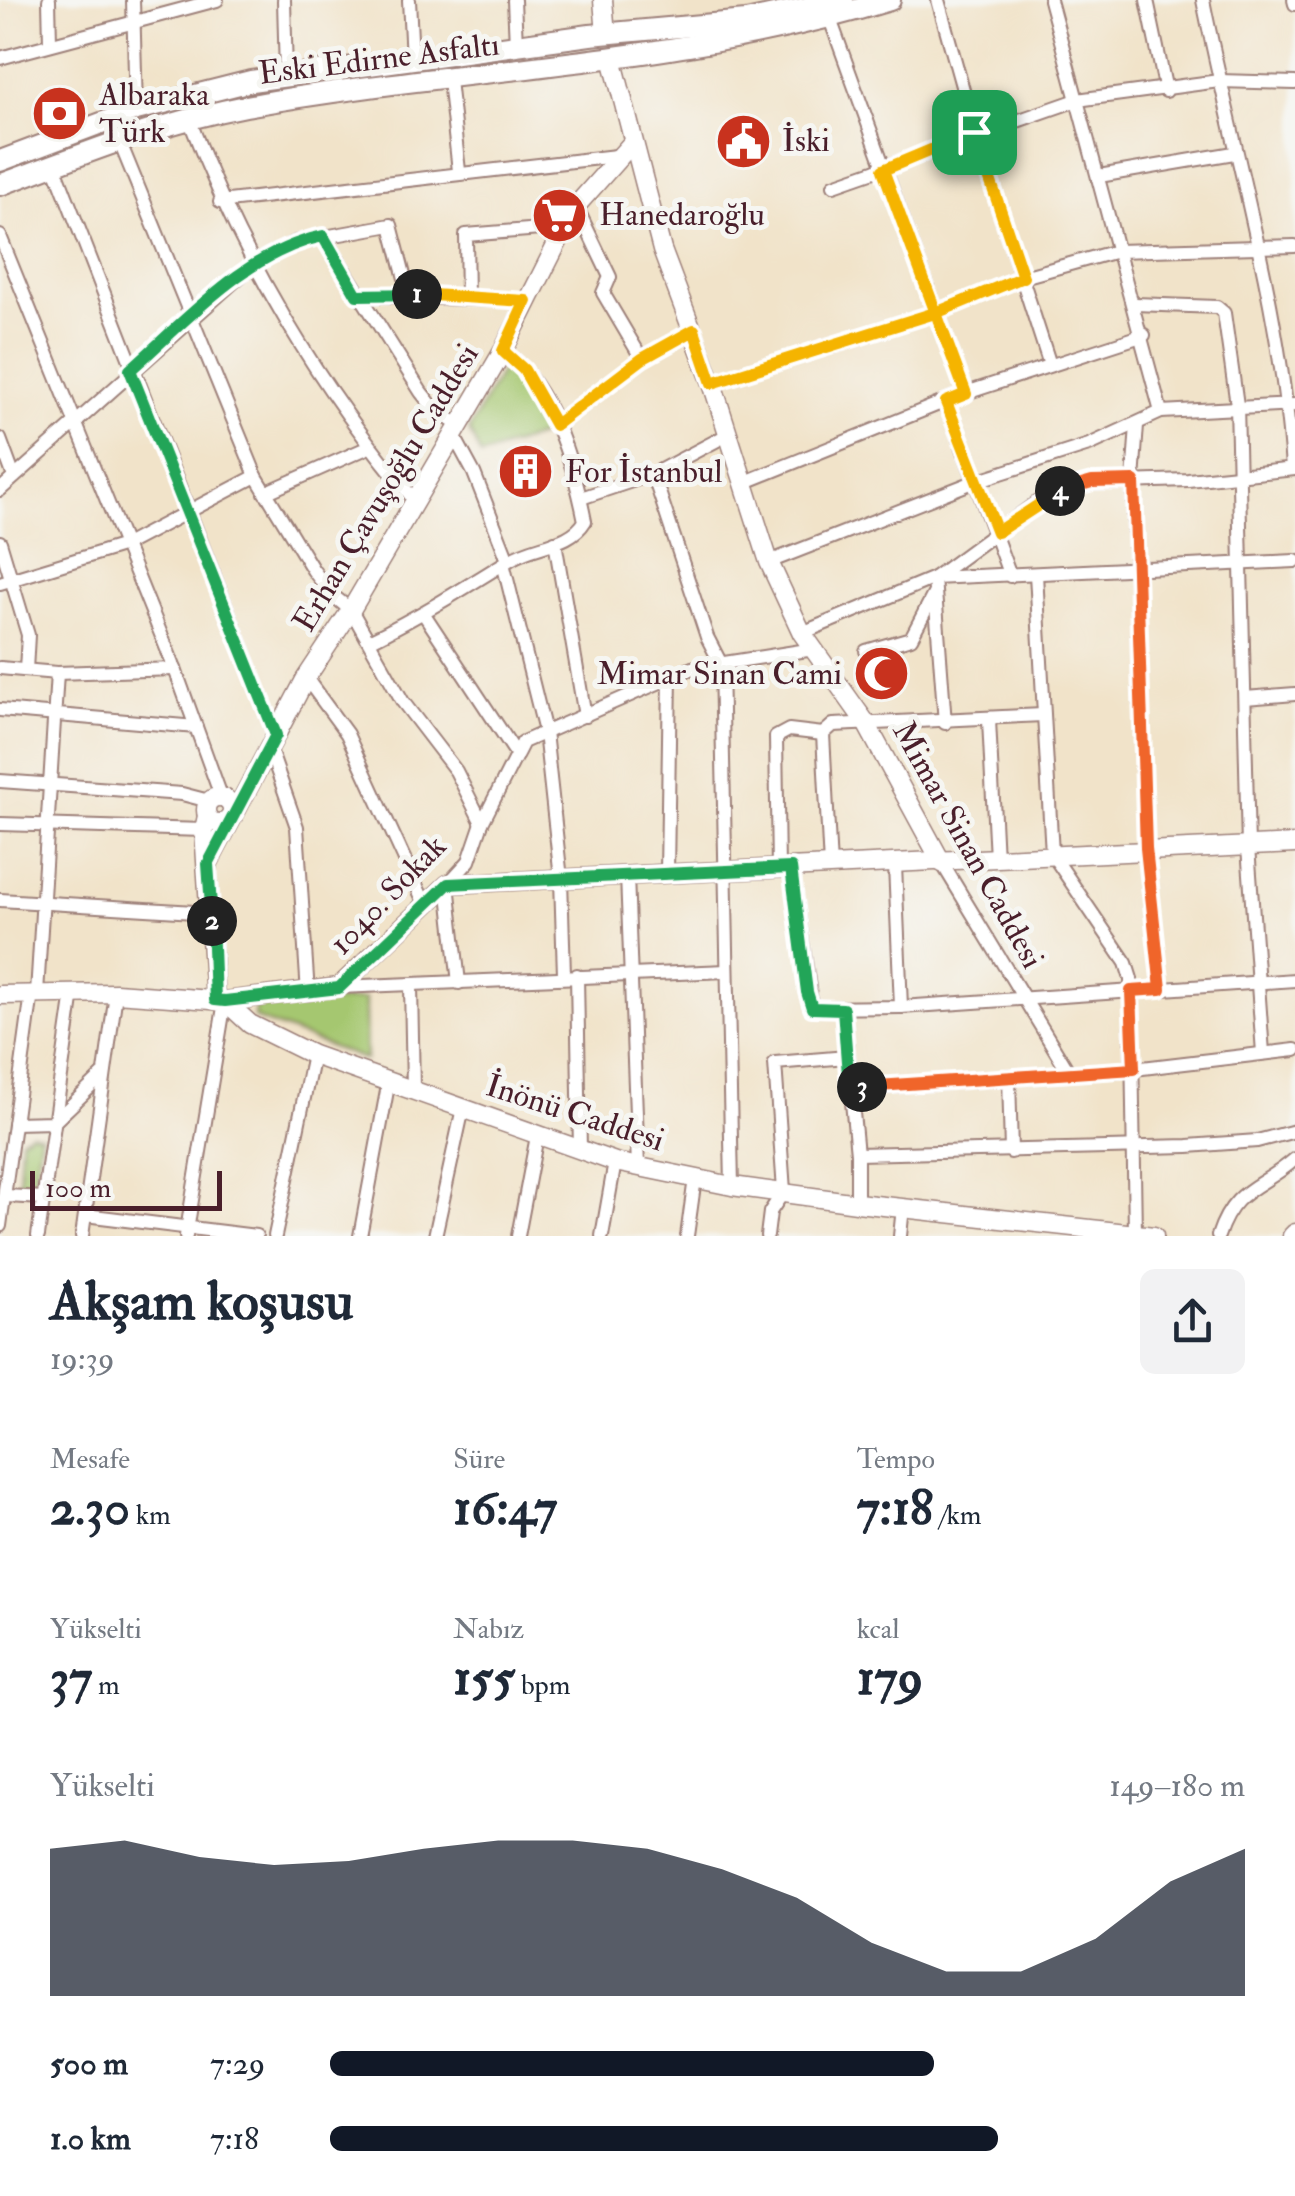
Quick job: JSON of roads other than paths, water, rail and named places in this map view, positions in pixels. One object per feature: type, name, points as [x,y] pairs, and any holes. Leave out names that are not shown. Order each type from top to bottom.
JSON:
[{"type":"main road","name":"Eski Edirne Asfaltı","points":[[0,161],[136,110],[286,76],[598,34],[746,21],[844,0]]},
{"type":"main road","name":"Eski Edirne Asfaltı","points":[[0,185],[119,140],[275,102],[615,57],[830,19],[890,0]]},
{"type":"main road","points":[[598,34],[615,57]]},
{"type":"main road","points":[[404,86],[412,78],[412,59]]},
{"type":"main road","points":[[54,165],[52,155],[64,136]]},
{"type":"street","points":[[49,0],[50,42]]},
{"type":"street","points":[[133,0],[136,110]]},
{"type":"street","points":[[0,58],[133,19],[217,0]]},
{"type":"street","points":[[284,0],[286,76]]},
{"type":"street","points":[[409,0],[412,59]]},
{"type":"street","points":[[514,0],[516,46]]},
{"type":"street","points":[[598,34],[604,0]]},
{"type":"street","points":[[938,0],[974,132],[1050,362]]},
{"type":"street","points":[[1050,0],[1117,251],[1136,304],[1161,412]]},
{"type":"street","points":[[1147,0],[1166,91]]},
{"type":"street","points":[[866,650],[911,638],[934,585],[1050,493],[1092,482],[1293,469],[1291,405],[1203,0]]},
{"type":"street","points":[[830,19],[966,394]]},
{"type":"street","name":"Mimar Sinan Caddesi","points":[[615,57],[632,143],[662,250],[694,330],[768,562],[802,633],[866,723],[942,863],[1068,1071]]},
{"type":"street","points":[[449,80],[459,171]]},
{"type":"street","points":[[834,185],[883,170],[974,132],[1077,100],[1219,82],[1295,84]]},
{"type":"street","points":[[189,120],[220,202],[255,262],[369,447],[416,502]]},
{"type":"street","points":[[119,140],[265,493],[313,570],[332,596],[351,610],[371,640],[403,702],[456,771],[482,823]]},
{"type":"street","name":"Erhan Çavuşoğlu Caddesi","points":[[208,864],[306,678],[351,610],[503,351],[576,206],[616,156],[632,143]]},
{"type":"street","points":[[1099,176],[1234,154]]},
{"type":"street","points":[[220,202],[459,171],[616,156]]},
{"type":"street","points":[[54,165],[130,370],[188,510],[272,741],[297,827],[308,994]]},
{"type":"street","points":[[576,206],[610,277],[603,294],[642,359]]},
{"type":"street","points":[[0,490],[255,262],[296,242],[391,225],[410,294]]},
{"type":"street","points":[[467,298],[466,235],[566,227]]},
{"type":"street","points":[[0,236],[196,727],[210,811],[208,864],[220,1001],[187,1230]]},
{"type":"street","points":[[323,236],[357,295],[432,406],[456,431],[507,563],[546,732],[570,975],[580,1151]]},
{"type":"street","points":[[712,383],[938,312],[1023,277],[1117,251],[1295,246]]},
{"type":"street","points":[[357,295],[526,301]]},
{"type":"street","points":[[1136,304],[1222,308],[1238,405],[1248,847],[1264,1053]]},
{"type":"street","points":[[555,425],[642,359],[694,330]]},
{"type":"street","points":[[743,484],[1050,362],[1144,335]]},
{"type":"street","points":[[371,640],[424,614],[507,563],[578,532],[585,521],[581,498],[555,425],[524,370],[503,351]]},
{"type":"street","points":[[946,402],[1010,576]]},
{"type":"street","points":[[768,562],[976,481],[1089,445],[1161,412],[1291,405]]},
{"type":"street","points":[[1137,424],[1134,481],[1146,848],[1161,989]]},
{"type":"street","points":[[581,498],[653,474],[729,434]]},
{"type":"street","points":[[0,440],[14,477]]},
{"type":"street","points":[[265,493],[369,447]]},
{"type":"street","points":[[653,474],[707,636],[721,664],[732,1186]]},
{"type":"street","points":[[7,582],[125,545],[256,476]]},
{"type":"street","points":[[0,542],[7,582],[28,635],[26,670]]},
{"type":"street","points":[[555,542],[585,716]]},
{"type":"street","points":[[802,633],[934,585],[1036,574],[1295,561]]},
{"type":"street","points":[[1036,574],[1052,854],[1126,962],[1131,991],[1134,1148],[1130,1233]]},
{"type":"street","points":[[934,585],[944,723]]},
{"type":"street","points":[[424,614],[516,754]]},
{"type":"street","name":"1040. Sokak","points":[[339,988],[469,860],[482,823],[523,742],[670,675],[814,649]]},
{"type":"street","points":[[0,668],[58,673],[174,669]]},
{"type":"street","points":[[0,1226],[6,1196],[6,1139],[14,1123],[35,993],[53,785],[58,673]]},
{"type":"street","points":[[667,873],[670,675]]},
{"type":"street","points":[[306,678],[347,734],[425,904]]},
{"type":"street","points":[[1245,698],[1295,694]]},
{"type":"street","points":[[0,710],[196,727]]},
{"type":"street","points":[[1043,714],[944,723],[833,725],[823,734],[788,730],[776,736],[784,868],[812,1008],[902,1007],[1295,980]]},
{"type":"street","points":[[989,720],[996,859]]},
{"type":"street","points":[[823,734],[830,867]]},
{"type":"street","points":[[210,811],[258,766]]},
{"type":"street","points":[[0,781],[182,794],[210,811]]},
{"type":"street","points":[[0,824],[49,826],[210,811],[231,804],[232,817]]},
{"type":"street","points":[[458,983],[448,884],[942,863],[1146,848],[1295,844]]},
{"type":"street","points":[[895,865],[902,1007]]},
{"type":"street","points":[[627,875],[638,1168]]},
{"type":"street","points":[[0,900],[211,914]]},
{"type":"street","points":[[0,995],[116,993],[220,1001],[339,988],[632,972],[727,971]]},
{"type":"street","points":[[411,986],[413,1088]]},
{"type":"street","points":[[38,1236],[72,993]]},
{"type":"street","points":[[82,1236],[116,993]]},
{"type":"street","name":"İnönü Caddesi","points":[[220,1001],[250,1024],[313,1055],[614,1162],[732,1186],[902,1207],[1015,1228],[1154,1236]]},
{"type":"street","points":[[843,1009],[857,1154],[856,1203]]},
{"type":"street","points":[[849,1088],[1134,1069],[1295,1050]]},
{"type":"street","points":[[274,1236],[313,1055]]},
{"type":"street","points":[[767,1236],[770,1212],[784,1191],[776,1063],[847,1058]]},
{"type":"street","points":[[14,1123],[54,1122],[103,1074]]},
{"type":"street","points":[[1009,1076],[1012,1152]]},
{"type":"street","points":[[360,1236],[390,1080]]},
{"type":"street","points":[[436,1236],[463,1108]]},
{"type":"street","points":[[857,1154],[1134,1148],[1257,1141],[1295,1131]]},
{"type":"street","points":[[518,1236],[537,1136]]},
{"type":"street","points":[[1218,1236],[1226,1210],[1244,1192],[1295,1159]]},
{"type":"street","points":[[602,1236],[614,1162]]},
{"type":"street","points":[[687,1236],[694,1178]]},
{"type":"street","points":[[6,1196],[44,1198]]},
{"type":"street","points":[[900,1236],[902,1207]]},
{"type":"street","points":[[85,1215],[256,1236]]},
{"type":"place","name":"Albaraka Türk","points":[[60,113]]},
{"type":"place","name":"İski","points":[[743,141]]},
{"type":"place","name":"Hanedaroğlu","points":[[560,215]]},
{"type":"place","name":"For İstanbul","points":[[526,472]]},
{"type":"place","name":"Mimar Sinan Cami","points":[[881,674]]}]
